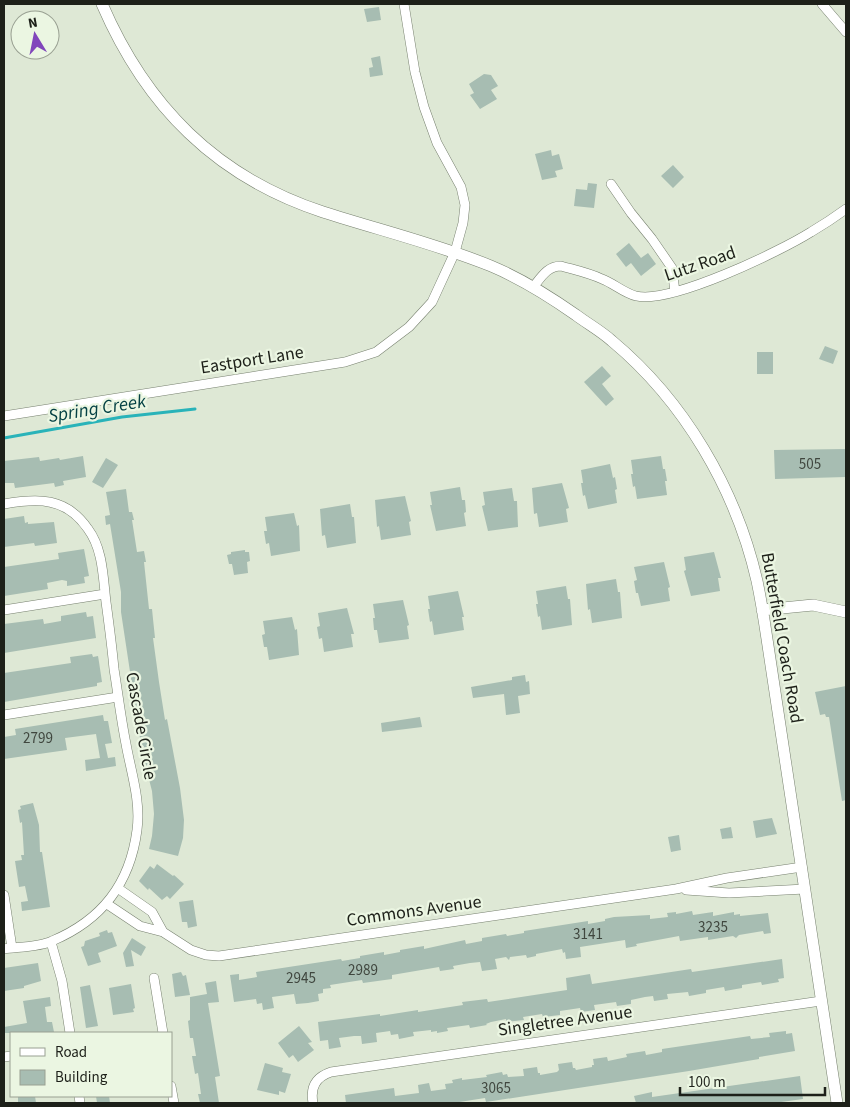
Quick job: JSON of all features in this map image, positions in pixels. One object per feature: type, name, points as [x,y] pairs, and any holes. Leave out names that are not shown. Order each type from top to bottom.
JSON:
[{"type":"main road","name":"Butterfield Coach Road","points":[[102,4],[115,34],[132,64],[152,92],[174,119],[227,164],[258,184],[289,199],[322,212],[455,252],[492,266],[534,286],[611,340],[646,373],[677,410],[709,459],[732,504],[754,570],[762,610],[837,1103]]},
{"type":"main road","points":[[762,610],[813,605],[846,612]]},
{"type":"street","points":[[404,4],[415,72],[424,107],[437,143],[461,187],[463,196],[464,223],[455,252]]},
{"type":"street","points":[[822,4],[846,32]]},
{"type":"street","points":[[611,184],[672,268],[675,292]]},
{"type":"street","name":"Lutz Road","points":[[534,286],[548,269],[561,266],[601,278],[636,296],[654,296],[675,292],[707,282],[753,262],[810,233],[846,209]]},
{"type":"street","name":"Eastport Lane","points":[[4,416],[345,362],[376,352],[410,327],[432,302],[455,252]]},
{"type":"street","name":"Cascade Circle","points":[[4,504],[27,500],[53,502],[74,512],[89,530],[100,553],[118,697],[137,802],[137,829],[130,858],[119,888],[107,904],[82,924],[51,942],[8,949]]},
{"type":"street","points":[[4,610],[105,594]]},
{"type":"street","points":[[4,715],[118,697]]},
{"type":"street","name":"Commons Avenue","points":[[107,904],[140,926],[163,932],[191,950],[206,955],[219,956],[676,889],[727,878],[802,867]]},
{"type":"street","name":"Commons Avenue","points":[[119,888],[152,912],[163,932]]},
{"type":"street","name":"Commons Avenue","points":[[676,889],[729,894],[805,890]]},
{"type":"street","points":[[4,895],[8,949]]},
{"type":"street","points":[[51,942],[62,981],[70,1032]]},
{"type":"street","points":[[154,978],[163,1032]]},
{"type":"street","name":"Singletree Avenue","points":[[313,1103],[312,1088],[316,1080],[322,1075],[331,1072],[822,1000]]},
{"type":"building","points":[[379,7],[381,20],[367,22],[364,9]]},
{"type":"building","points":[[380,56],[383,75],[370,77],[369,68],[373,67],[371,58]]},
{"type":"building","points":[[484,74],[491,75],[498,86],[491,90],[497,99],[480,109],[470,95],[474,93],[469,84]]},
{"type":"building","points":[[551,150],[552,156],[559,154],[563,169],[555,171],[557,177],[542,180],[535,154]]},
{"type":"building","points":[[673,165],[684,177],[673,188],[661,176]]},
{"type":"building","points":[[588,183],[597,184],[594,208],[574,206],[576,189],[587,190]]},
{"type":"building","points":[[629,243],[641,258],[648,253],[656,264],[641,276],[631,263],[626,267],[616,254]]},
{"type":"building","points":[[825,346],[838,351],[833,364],[819,359]]},
{"type":"building","points":[[757,352],[773,352],[773,374],[757,374]]},
{"type":"building","points":[[602,366],[611,376],[602,384],[614,399],[606,406],[584,382]]},
{"type":"building","points":[[846,449],[846,477],[775,479],[774,450]]},
{"type":"building","points":[[83,456],[86,477],[63,481],[64,485],[55,487],[54,483],[15,488],[14,483],[4,483],[4,461],[39,457],[40,461],[59,458],[60,460]]},
{"type":"building","points":[[661,456],[667,481],[665,481],[667,495],[637,499],[631,474],[633,474],[631,460]]},
{"type":"building","points":[[106,458],[118,465],[103,488],[92,482]]},
{"type":"building","points":[[610,464],[613,478],[615,477],[617,503],[588,509],[585,495],[583,496],[581,470]]},
{"type":"building","points":[[562,483],[569,508],[566,509],[568,522],[539,527],[537,513],[534,514],[532,488]]},
{"type":"building","points":[[460,487],[462,500],[465,500],[466,526],[436,531],[430,505],[432,505],[430,492]]},
{"type":"building","points":[[512,488],[514,501],[517,501],[518,527],[488,531],[482,506],[485,505],[483,492]]},
{"type":"building","points":[[126,489],[129,512],[132,512],[134,520],[132,520],[137,552],[144,551],[146,562],[144,562],[149,609],[152,609],[155,638],[153,638],[159,682],[180,788],[184,820],[183,838],[178,856],[149,849],[154,814],[152,791],[138,726],[145,725],[143,710],[136,711],[135,701],[139,700],[137,684],[132,685],[121,612],[121,592],[110,524],[106,525],[105,516],[110,515],[106,492]]},
{"type":"building","points":[[405,496],[411,521],[409,522],[411,535],[381,540],[379,526],[377,527],[375,500]]},
{"type":"building","points":[[350,504],[352,517],[354,517],[356,543],[327,548],[325,535],[322,536],[320,509]]},
{"type":"building","points":[[294,513],[297,526],[299,525],[300,551],[271,556],[269,543],[266,544],[264,531],[267,531],[265,517]]},
{"type":"building","points":[[24,516],[25,523],[28,522],[28,524],[54,522],[57,543],[35,546],[34,543],[4,547],[4,519]]},
{"type":"building","points":[[84,549],[89,576],[84,577],[85,583],[67,586],[67,581],[62,580],[47,583],[48,589],[4,596],[4,567],[59,559],[58,553]]},
{"type":"building","points":[[245,550],[245,552],[249,552],[250,561],[247,562],[248,573],[234,575],[232,564],[229,564],[227,555],[231,554],[231,552]]},
{"type":"building","points":[[714,552],[721,578],[718,578],[720,591],[691,596],[684,571],[686,570],[684,557]]},
{"type":"building","points":[[664,562],[670,587],[668,588],[670,601],[641,606],[638,593],[636,593],[634,581],[637,580],[634,567]]},
{"type":"building","points":[[616,579],[618,592],[620,592],[622,618],[592,623],[590,609],[588,610],[586,584]]},
{"type":"building","points":[[566,586],[568,599],[570,599],[572,625],[542,630],[536,604],[538,604],[536,591]]},
{"type":"building","points":[[458,591],[464,617],[462,617],[464,630],[434,635],[428,609],[430,609],[428,596]]},
{"type":"building","points":[[403,600],[409,625],[407,626],[409,639],[379,643],[377,630],[374,630],[373,604]]},
{"type":"building","points":[[347,608],[354,634],[351,634],[353,647],[324,652],[322,638],[319,639],[317,627],[320,626],[318,613]]},
{"type":"building","points":[[86,612],[87,617],[93,616],[96,638],[4,653],[4,624],[43,619],[44,624],[61,621],[61,616]]},
{"type":"building","points":[[292,617],[295,630],[297,629],[299,655],[269,660],[267,647],[264,647],[262,635],[265,634],[263,621]]},
{"type":"building","points":[[92,654],[93,657],[98,656],[99,662],[102,682],[97,683],[97,686],[4,702],[4,673],[71,663],[70,657]]},
{"type":"building","points":[[525,675],[526,682],[529,681],[530,694],[518,696],[520,713],[506,715],[504,694],[473,698],[471,687],[512,680],[512,677]]},
{"type":"building","points":[[846,686],[846,800],[842,801],[829,717],[826,717],[825,714],[820,715],[815,692]]},
{"type":"building","points":[[103,715],[104,721],[108,721],[112,743],[105,744],[108,758],[115,757],[116,766],[86,771],[85,760],[100,758],[96,734],[65,738],[67,750],[4,759],[4,737],[16,735],[15,729]]},
{"type":"building","points":[[420,717],[422,727],[382,732],[381,723]]},
{"type":"building","points":[[33,803],[39,825],[40,852],[42,852],[50,907],[22,911],[21,902],[28,901],[25,886],[19,887],[15,861],[22,860],[21,855],[24,855],[22,822],[20,823],[18,810],[21,809],[20,806]]},
{"type":"building","points":[[772,818],[777,834],[756,838],[753,821]]},
{"type":"building","points":[[731,827],[733,838],[722,839],[720,829]]},
{"type":"building","points":[[679,835],[681,850],[671,852],[668,837]]},
{"type":"building","points":[[157,864],[184,884],[170,899],[167,896],[162,900],[139,881],[150,866],[154,869]]},
{"type":"building","points":[[193,900],[197,926],[188,928],[187,922],[182,922],[179,902]]},
{"type":"building","points":[[692,911],[693,915],[713,912],[713,916],[734,912],[734,915],[740,914],[740,916],[768,913],[771,933],[764,934],[763,931],[739,935],[736,938],[733,936],[708,940],[708,937],[680,941],[679,936],[636,944],[637,946],[626,948],[625,940],[580,947],[581,957],[566,959],[565,952],[563,953],[562,949],[536,954],[536,956],[527,958],[526,955],[510,957],[509,960],[506,957],[495,959],[497,969],[482,971],[480,962],[453,966],[454,969],[440,971],[439,967],[392,975],[392,979],[363,983],[362,980],[330,985],[331,988],[323,989],[323,993],[318,994],[319,1001],[308,1003],[296,1004],[294,994],[272,997],[274,1008],[263,1010],[262,1003],[257,1004],[256,999],[234,1002],[230,975],[239,974],[239,980],[257,977],[256,972],[341,959],[342,961],[384,952],[384,955],[400,952],[400,950],[424,946],[424,949],[465,940],[466,944],[482,941],[482,938],[506,934],[507,936],[524,933],[524,931],[588,921],[588,924],[605,921],[605,919],[614,917],[650,915],[650,919],[668,917],[667,913],[676,912],[676,914]]},
{"type":"building","points":[[107,930],[108,933],[112,932],[117,946],[98,953],[101,962],[88,966],[81,947],[84,946],[85,941],[100,936],[99,933]]},
{"type":"building","points":[[132,938],[146,947],[141,956],[131,950],[134,966],[126,967],[123,953]]},
{"type":"building","points":[[782,959],[784,978],[778,979],[779,982],[762,985],[761,982],[742,985],[742,988],[725,991],[724,987],[706,990],[706,993],[689,996],[688,992],[667,994],[668,999],[654,1001],[653,996],[645,997],[631,1000],[631,1004],[617,1006],[616,1002],[594,1005],[595,1010],[581,1012],[580,1008],[560,1011],[560,1015],[543,1017],[542,1014],[523,1017],[524,1020],[506,1022],[506,1019],[470,1028],[469,1025],[447,1028],[448,1031],[437,1033],[437,1031],[431,1032],[431,1030],[413,1032],[414,1036],[399,1039],[398,1034],[391,1035],[390,1031],[376,1033],[377,1042],[362,1044],[361,1036],[339,1038],[341,1047],[329,1049],[328,1040],[320,1041],[318,1022],[418,1010],[418,1012],[463,1005],[462,1002],[487,999],[488,1002],[567,990],[566,978],[590,974],[592,984],[691,969],[692,972]]},
{"type":"building","points":[[38,963],[41,981],[24,986],[24,988],[4,991],[4,968]]},
{"type":"building","points":[[181,972],[183,976],[186,975],[190,995],[175,997],[172,974]]},
{"type":"building","points":[[216,981],[219,1002],[208,1003],[220,1076],[215,1077],[219,1103],[200,1103],[198,1094],[201,1094],[198,1073],[195,1074],[192,1056],[196,1056],[193,1038],[190,1038],[188,1021],[190,1020],[190,997],[207,994],[205,983]]},
{"type":"building","points":[[131,984],[134,1012],[113,1015],[109,988]]},
{"type":"building","points":[[90,985],[98,1026],[86,1028],[80,987]]},
{"type":"building","points":[[50,997],[51,1006],[45,1007],[47,1022],[52,1022],[54,1032],[4,1033],[4,1027],[27,1023],[23,1001]]},
{"type":"building","points":[[299,1026],[312,1042],[308,1043],[314,1050],[298,1062],[293,1055],[289,1058],[278,1043]]},
{"type":"building","points":[[786,1031],[786,1034],[792,1033],[795,1051],[689,1071],[486,1102],[485,1098],[453,1103],[346,1103],[345,1095],[394,1088],[395,1096],[419,1093],[418,1085],[429,1083],[431,1091],[446,1089],[445,1084],[453,1083],[452,1080],[462,1078],[462,1080],[487,1077],[486,1075],[502,1072],[503,1075],[507,1074],[508,1077],[524,1076],[523,1069],[537,1067],[540,1075],[557,1072],[559,1070],[558,1064],[572,1062],[573,1068],[576,1070],[592,1067],[594,1065],[593,1059],[607,1057],[608,1061],[627,1057],[626,1054],[645,1051],[646,1055],[662,1052],[662,1049],[750,1036],[751,1039],[770,1037],[769,1033]]},
{"type":"building","points":[[265,1063],[283,1068],[282,1072],[291,1074],[285,1093],[279,1091],[279,1095],[257,1090]]},
{"type":"building","points":[[800,1076],[803,1099],[774,1103],[636,1103],[634,1096],[652,1092],[652,1097]]},
{"type":"building","points":[[18,1097],[35,1097],[36,1103],[18,1103]]},
{"type":"building","points":[[96,1097],[109,1097],[110,1103],[97,1103]]},
{"type":"waterway","name":"Spring Creek","points":[[4,438],[122,417],[195,409]]}]
